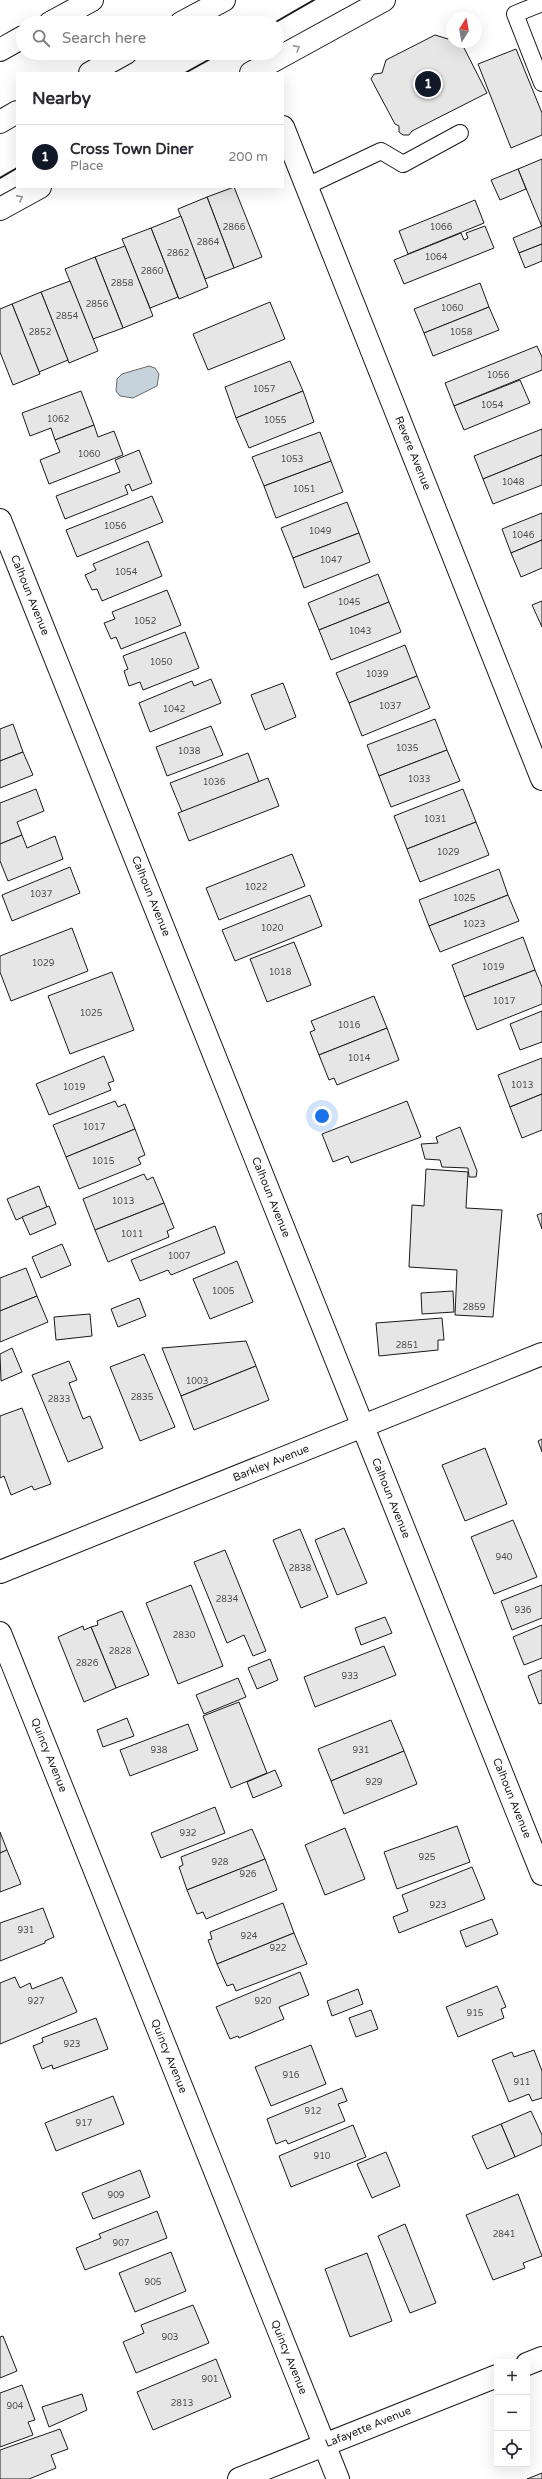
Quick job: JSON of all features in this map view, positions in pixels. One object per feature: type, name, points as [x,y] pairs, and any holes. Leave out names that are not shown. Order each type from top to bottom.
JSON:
[{"type":"main road","points":[[63,16],[92,0]]},
{"type":"main road","points":[[194,16],[224,0]]},
{"type":"main road","points":[[284,56],[384,0]]},
{"type":"main road","points":[[0,50],[16,41]]},
{"type":"main road","points":[[92,72],[113,60]]},
{"type":"main road","points":[[257,71],[277,60]]},
{"type":"main road","points":[[0,122],[16,113]]},
{"type":"main road","name":"Revere Avenue","points":[[284,129],[542,779]]},
{"type":"main road","points":[[0,209],[38,188]]},
{"type":"main road","name":"Calhoun Avenue","points":[[0,520],[542,1874]]},
{"type":"main road","name":"Barkley Avenue","points":[[0,1572],[542,1354]]},
{"type":"main road","name":"Quincy Avenue","points":[[0,1633],[338,2479]]},
{"type":"main road","points":[[530,2363],[542,2358]]},
{"type":"main road","name":"Lafayette Avenue","points":[[239,2479],[494,2377]]},
{"type":"lane","points":[[542,3],[515,14],[542,83]]},
{"type":"lane","points":[[307,186],[381,151],[403,164],[460,133]]},
{"type":"shaded area","points":[[149,366],[155,368],[159,374],[157,386],[133,398],[120,396],[116,391],[117,379],[122,374]]},
{"type":"building","points":[[435,35],[446,38],[446,48],[464,48],[487,93],[412,131],[409,135],[403,135],[399,132],[399,126],[395,124],[371,79],[374,74],[382,73],[386,60]]},
{"type":"building","points":[[516,49],[542,113],[542,135],[511,148],[478,64]]},
{"type":"building","points":[[542,159],[542,227],[518,169]]},
{"type":"building","points":[[518,169],[526,189],[500,200],[491,180]]},
{"type":"building","points":[[234,188],[262,257],[234,268],[207,197]]},
{"type":"building","points":[[207,197],[234,268],[205,279],[178,209]]},
{"type":"building","points":[[475,200],[484,223],[408,254],[399,231]]},
{"type":"building","points":[[181,216],[208,287],[179,299],[151,228]]},
{"type":"building","points":[[485,226],[494,248],[404,284],[394,260],[461,233],[464,240],[468,238],[466,233]]},
{"type":"building","points":[[542,226],[542,244],[519,253],[513,238]]},
{"type":"building","points":[[151,228],[178,297],[150,308],[122,239]]},
{"type":"building","points":[[542,244],[542,261],[525,268],[519,253]]},
{"type":"building","points":[[125,246],[153,316],[123,328],[95,257]]},
{"type":"building","points":[[95,257],[123,328],[93,339],[65,269]]},
{"type":"building","points":[[70,281],[98,351],[69,363],[41,292]]},
{"type":"building","points":[[480,283],[489,307],[424,333],[414,309]]},
{"type":"building","points":[[41,292],[68,360],[39,372],[12,304]]},
{"type":"building","points":[[270,302],[285,339],[208,370],[193,334]]},
{"type":"building","points":[[12,304],[40,374],[13,385],[0,352],[0,309]]},
{"type":"building","points":[[489,307],[499,330],[433,356],[424,333]]},
{"type":"building","points":[[537,346],[542,357],[542,370],[454,406],[445,383]]},
{"type":"building","points":[[290,361],[303,391],[236,418],[225,387]]},
{"type":"building","points":[[520,380],[530,403],[464,430],[454,406]]},
{"type":"building","points":[[81,391],[94,425],[55,440],[51,428],[30,436],[22,413]]},
{"type":"building","points":[[303,391],[314,422],[249,448],[236,418]]},
{"type":"building","points":[[94,425],[98,437],[114,431],[123,455],[49,484],[40,460],[60,452],[55,440]]},
{"type":"building","points":[[542,429],[542,455],[483,479],[474,456]]},
{"type":"building","points":[[320,432],[331,461],[264,486],[252,457]]},
{"type":"building","points":[[139,450],[152,483],[132,491],[129,484],[125,486],[128,494],[65,519],[56,496],[120,472],[115,460]]},
{"type":"building","points":[[542,455],[542,485],[493,504],[483,479]]},
{"type":"building","points":[[331,461],[343,492],[276,518],[264,486]]},
{"type":"building","points":[[152,496],[163,522],[77,557],[66,530]]},
{"type":"building","points":[[347,502],[359,533],[293,558],[281,528]]},
{"type":"building","points":[[542,513],[542,540],[511,553],[502,529]]},
{"type":"building","points":[[359,533],[370,562],[304,588],[293,558]]},
{"type":"building","points":[[542,540],[542,568],[521,577],[511,553]]},
{"type":"building","points":[[148,541],[162,576],[102,601],[97,589],[92,590],[85,575],[96,570],[93,564]]},
{"type":"building","points":[[378,574],[389,602],[319,630],[308,603]]},
{"type":"building","points":[[167,590],[181,625],[121,649],[116,637],[111,639],[104,623],[115,619],[112,612]]},
{"type":"building","points":[[542,601],[542,627],[532,605]]},
{"type":"building","points":[[389,602],[401,632],[331,660],[319,630]]},
{"type":"building","points":[[185,632],[199,668],[143,690],[140,682],[129,686],[124,671],[128,669],[123,656]]},
{"type":"building","points":[[405,645],[417,676],[349,703],[336,673]]},
{"type":"building","points":[[417,676],[430,708],[362,736],[349,703]]},
{"type":"building","points":[[211,679],[221,703],[150,732],[139,703],[192,681],[194,686]]},
{"type":"building","points":[[283,683],[296,717],[265,730],[251,695]]},
{"type":"building","points":[[435,719],[447,750],[379,776],[367,745]]},
{"type":"building","points":[[13,724],[23,752],[0,761],[0,729]]},
{"type":"building","points":[[211,726],[223,755],[167,776],[156,747]]},
{"type":"building","points":[[447,750],[460,781],[391,807],[379,776]]},
{"type":"building","points":[[23,752],[33,775],[0,788],[0,761]]},
{"type":"building","points":[[248,753],[259,782],[182,812],[170,783]]},
{"type":"building","points":[[268,778],[279,806],[189,841],[178,813]]},
{"type":"building","points":[[36,789],[44,811],[17,822],[22,835],[0,844],[0,803]]},
{"type":"building","points":[[463,789],[476,822],[407,849],[394,816]]},
{"type":"building","points":[[476,822],[489,855],[420,882],[407,849]]},
{"type":"building","points":[[22,835],[27,848],[55,836],[63,859],[8,881],[0,861],[0,844]]},
{"type":"building","points":[[292,854],[305,886],[219,920],[206,888]]},
{"type":"building","points":[[70,867],[80,893],[12,921],[2,895]]},
{"type":"building","points":[[499,869],[508,895],[429,926],[419,900]]},
{"type":"building","points":[[310,895],[322,926],[235,961],[222,930]]},
{"type":"building","points":[[508,895],[519,921],[440,952],[429,926]]},
{"type":"building","points":[[72,928],[88,971],[11,1001],[0,972],[0,956]]},
{"type":"building","points":[[523,937],[535,970],[464,997],[452,965]]},
{"type":"building","points":[[294,942],[311,985],[267,1002],[250,959]]},
{"type":"building","points":[[535,970],[542,987],[542,1004],[477,1030],[464,997]]},
{"type":"building","points":[[112,972],[134,1030],[70,1054],[48,996]]},
{"type":"building","points":[[374,996],[387,1028],[319,1055],[310,1032],[315,1030],[311,1021]]},
{"type":"building","points":[[542,1011],[542,1042],[520,1050],[510,1024]]},
{"type":"building","points":[[387,1028],[399,1060],[337,1085],[334,1078],[329,1080],[319,1055]]},
{"type":"building","points":[[104,1056],[114,1081],[108,1083],[111,1090],[49,1115],[36,1084]]},
{"type":"building","points":[[542,1058],[542,1094],[510,1107],[498,1075]]},
{"type":"building","points":[[542,1094],[542,1130],[522,1138],[510,1107]]},
{"type":"building","points":[[115,1101],[118,1107],[125,1104],[135,1129],[66,1157],[53,1125]]},
{"type":"building","points":[[407,1101],[421,1137],[351,1163],[348,1156],[333,1162],[322,1134]]},
{"type":"building","points":[[460,1127],[477,1171],[476,1177],[469,1177],[468,1168],[442,1167],[440,1160],[425,1159],[421,1144],[438,1143],[436,1137]]},
{"type":"building","points":[[135,1129],[145,1155],[138,1158],[141,1164],[79,1189],[66,1157]]},
{"type":"building","points":[[426,1169],[468,1172],[466,1208],[502,1210],[493,1317],[455,1315],[457,1270],[409,1267],[412,1205],[424,1206]]},
{"type":"building","points":[[144,1174],[147,1180],[153,1177],[164,1203],[95,1230],[83,1199]]},
{"type":"building","points":[[39,1186],[47,1207],[16,1220],[7,1199]]},
{"type":"building","points":[[164,1203],[174,1228],[167,1231],[169,1237],[108,1262],[95,1230]]},
{"type":"building","points":[[49,1206],[56,1224],[30,1235],[22,1217]]},
{"type":"building","points":[[542,1213],[542,1229],[537,1215]]},
{"type":"building","points":[[215,1226],[225,1253],[171,1275],[168,1270],[140,1281],[131,1260]]},
{"type":"building","points":[[62,1244],[71,1265],[41,1278],[32,1257]]},
{"type":"building","points":[[237,1261],[253,1302],[210,1319],[193,1279]]},
{"type":"building","points":[[26,1268],[37,1296],[0,1311],[0,1278]]},
{"type":"building","points":[[453,1291],[454,1312],[422,1314],[421,1293]]},
{"type":"building","points":[[37,1296],[48,1322],[0,1342],[0,1311]]},
{"type":"building","points":[[139,1298],[146,1316],[118,1327],[111,1309]]},
{"type":"building","points":[[90,1314],[92,1336],[56,1340],[54,1317]]},
{"type":"building","points":[[442,1318],[444,1340],[438,1340],[438,1350],[379,1356],[376,1323]]},
{"type":"building","points":[[246,1341],[256,1366],[181,1396],[162,1348]]},
{"type":"building","points":[[12,1348],[22,1372],[1,1381],[0,1354]]},
{"type":"building","points":[[144,1354],[175,1427],[140,1441],[110,1367]]},
{"type":"building","points":[[69,1361],[77,1380],[69,1383],[83,1419],[90,1416],[103,1448],[68,1462],[32,1375]]},
{"type":"building","points":[[256,1366],[269,1400],[194,1430],[181,1396]]},
{"type":"building","points":[[22,1408],[51,1484],[34,1490],[32,1486],[11,1495],[4,1476],[0,1478],[0,1416]]},
{"type":"building","points":[[542,1439],[542,1452],[538,1441]]},
{"type":"building","points":[[485,1448],[507,1504],[465,1521],[442,1465]]},
{"type":"building","points":[[513,1520],[537,1577],[494,1594],[471,1537]]},
{"type":"building","points":[[344,1528],[367,1583],[337,1595],[315,1540]]},
{"type":"building","points":[[300,1529],[328,1597],[301,1608],[273,1540]]},
{"type":"building","points":[[225,1550],[266,1651],[253,1656],[244,1635],[227,1643],[194,1562]]},
{"type":"building","points":[[191,1585],[223,1666],[178,1684],[146,1603]]},
{"type":"building","points":[[542,1585],[542,1618],[512,1630],[501,1601]]},
{"type":"building","points":[[122,1611],[149,1675],[116,1688],[91,1627],[98,1625],[97,1621]]},
{"type":"building","points":[[385,1617],[392,1633],[361,1645],[355,1628]]},
{"type":"building","points":[[542,1625],[542,1658],[524,1665],[513,1637]]},
{"type":"building","points":[[83,1626],[84,1630],[91,1627],[116,1688],[84,1702],[58,1637]]},
{"type":"building","points":[[384,1646],[396,1675],[315,1707],[304,1677]]},
{"type":"building","points":[[270,1659],[278,1680],[257,1689],[248,1668]]},
{"type":"building","points":[[542,1670],[542,1703],[539,1704],[528,1676]]},
{"type":"building","points":[[238,1678],[246,1697],[204,1714],[196,1695]]},
{"type":"building","points":[[239,1702],[267,1773],[231,1788],[203,1716]]},
{"type":"building","points":[[127,1718],[134,1736],[103,1747],[97,1730]]},
{"type":"building","points":[[391,1720],[404,1751],[331,1781],[318,1749]]},
{"type":"building","points":[[188,1724],[198,1750],[130,1776],[120,1750]]},
{"type":"building","points":[[404,1751],[417,1784],[344,1814],[331,1781]]},
{"type":"building","points":[[275,1770],[282,1786],[253,1798],[247,1782]]},
{"type":"building","points":[[215,1807],[225,1833],[161,1858],[151,1833]]},
{"type":"building","points":[[457,1826],[470,1862],[397,1889],[384,1852]]},
{"type":"building","points":[[345,1828],[365,1879],[325,1895],[305,1845]]},
{"type":"building","points":[[252,1829],[265,1859],[187,1890],[179,1867],[183,1865],[181,1857]]},
{"type":"building","points":[[0,1832],[7,1850],[0,1853]]},
{"type":"building","points":[[7,1850],[21,1884],[0,1892],[0,1853]]},
{"type":"building","points":[[265,1859],[277,1890],[206,1919],[203,1912],[197,1914],[187,1890]]},
{"type":"building","points":[[472,1867],[485,1899],[399,1933],[393,1917],[408,1911],[402,1895]]},
{"type":"building","points":[[283,1903],[294,1933],[217,1964],[208,1940],[212,1939],[210,1932]]},
{"type":"building","points":[[43,1908],[54,1937],[45,1941],[45,1943],[0,1961],[0,1923]]},
{"type":"building","points":[[492,1919],[498,1934],[466,1947],[460,1931]]},
{"type":"building","points":[[294,1933],[307,1964],[236,1991],[233,1984],[227,1986],[217,1964]]},
{"type":"building","points":[[300,1972],[309,1995],[279,2007],[284,2019],[239,2038],[238,2036],[230,2039],[216,2007]]},
{"type":"building","points":[[15,1977],[20,1988],[30,1983],[32,1989],[62,1977],[77,2012],[0,2044],[0,1983]]},
{"type":"building","points":[[497,1986],[506,2007],[501,2009],[504,2018],[458,2037],[446,2007]]},
{"type":"building","points":[[358,1989],[363,2004],[332,2016],[327,2001]]},
{"type":"building","points":[[371,2010],[378,2029],[356,2037],[349,2018]]},
{"type":"building","points":[[96,2018],[108,2049],[53,2069],[52,2065],[42,2069],[33,2046],[43,2042],[42,2038]]},
{"type":"building","points":[[311,2045],[326,2084],[271,2106],[255,2067]]},
{"type":"building","points":[[534,2050],[542,2071],[542,2098],[532,2101],[529,2094],[509,2102],[492,2060],[512,2052],[514,2057]]},
{"type":"building","points":[[342,2088],[347,2101],[338,2104],[345,2121],[288,2144],[286,2140],[276,2144],[267,2119]]},
{"type":"building","points":[[113,2096],[124,2124],[56,2151],[45,2123]]},
{"type":"building","points":[[531,2111],[542,2135],[542,2145],[515,2157],[501,2124]]},
{"type":"building","points":[[501,2124],[515,2157],[487,2169],[472,2136]]},
{"type":"building","points":[[353,2125],[366,2157],[291,2187],[279,2156]]},
{"type":"building","points":[[386,2152],[400,2186],[372,2198],[357,2164]]},
{"type":"building","points":[[140,2170],[150,2197],[93,2219],[82,2193]]},
{"type":"building","points":[[518,2194],[542,2256],[523,2263],[525,2268],[493,2280],[466,2215]]},
{"type":"building","points":[[157,2211],[167,2238],[85,2270],[76,2248],[101,2238],[99,2234]]},
{"type":"building","points":[[405,2224],[436,2303],[410,2313],[378,2236]]},
{"type":"building","points":[[171,2252],[186,2291],[135,2312],[119,2273]]},
{"type":"building","points":[[367,2253],[392,2321],[350,2337],[325,2269]]},
{"type":"building","points":[[193,2305],[209,2343],[136,2373],[123,2342],[144,2333],[141,2325]]},
{"type":"building","points":[[3,2336],[17,2371],[0,2378],[0,2337]]},
{"type":"building","points":[[216,2359],[231,2397],[153,2430],[137,2392]]},
{"type":"building","points":[[22,2385],[35,2420],[28,2422],[33,2435],[0,2447],[0,2393]]},
{"type":"building","points":[[82,2394],[87,2410],[49,2427],[42,2407]]},
{"type":"building","points":[[60,2429],[68,2449],[51,2455],[56,2468],[29,2479],[0,2479],[0,2450]]},
{"type":"building","points":[[542,2473],[542,2479],[527,2479]]},
{"type":"wall","points":[[284,17],[314,0]]},
{"type":"wall","points":[[187,72],[208,60]]},
{"type":"wall","points":[[0,178],[16,169]]},
{"type":"place","name":"Cross Town Diner","points":[[428,84]]}]
